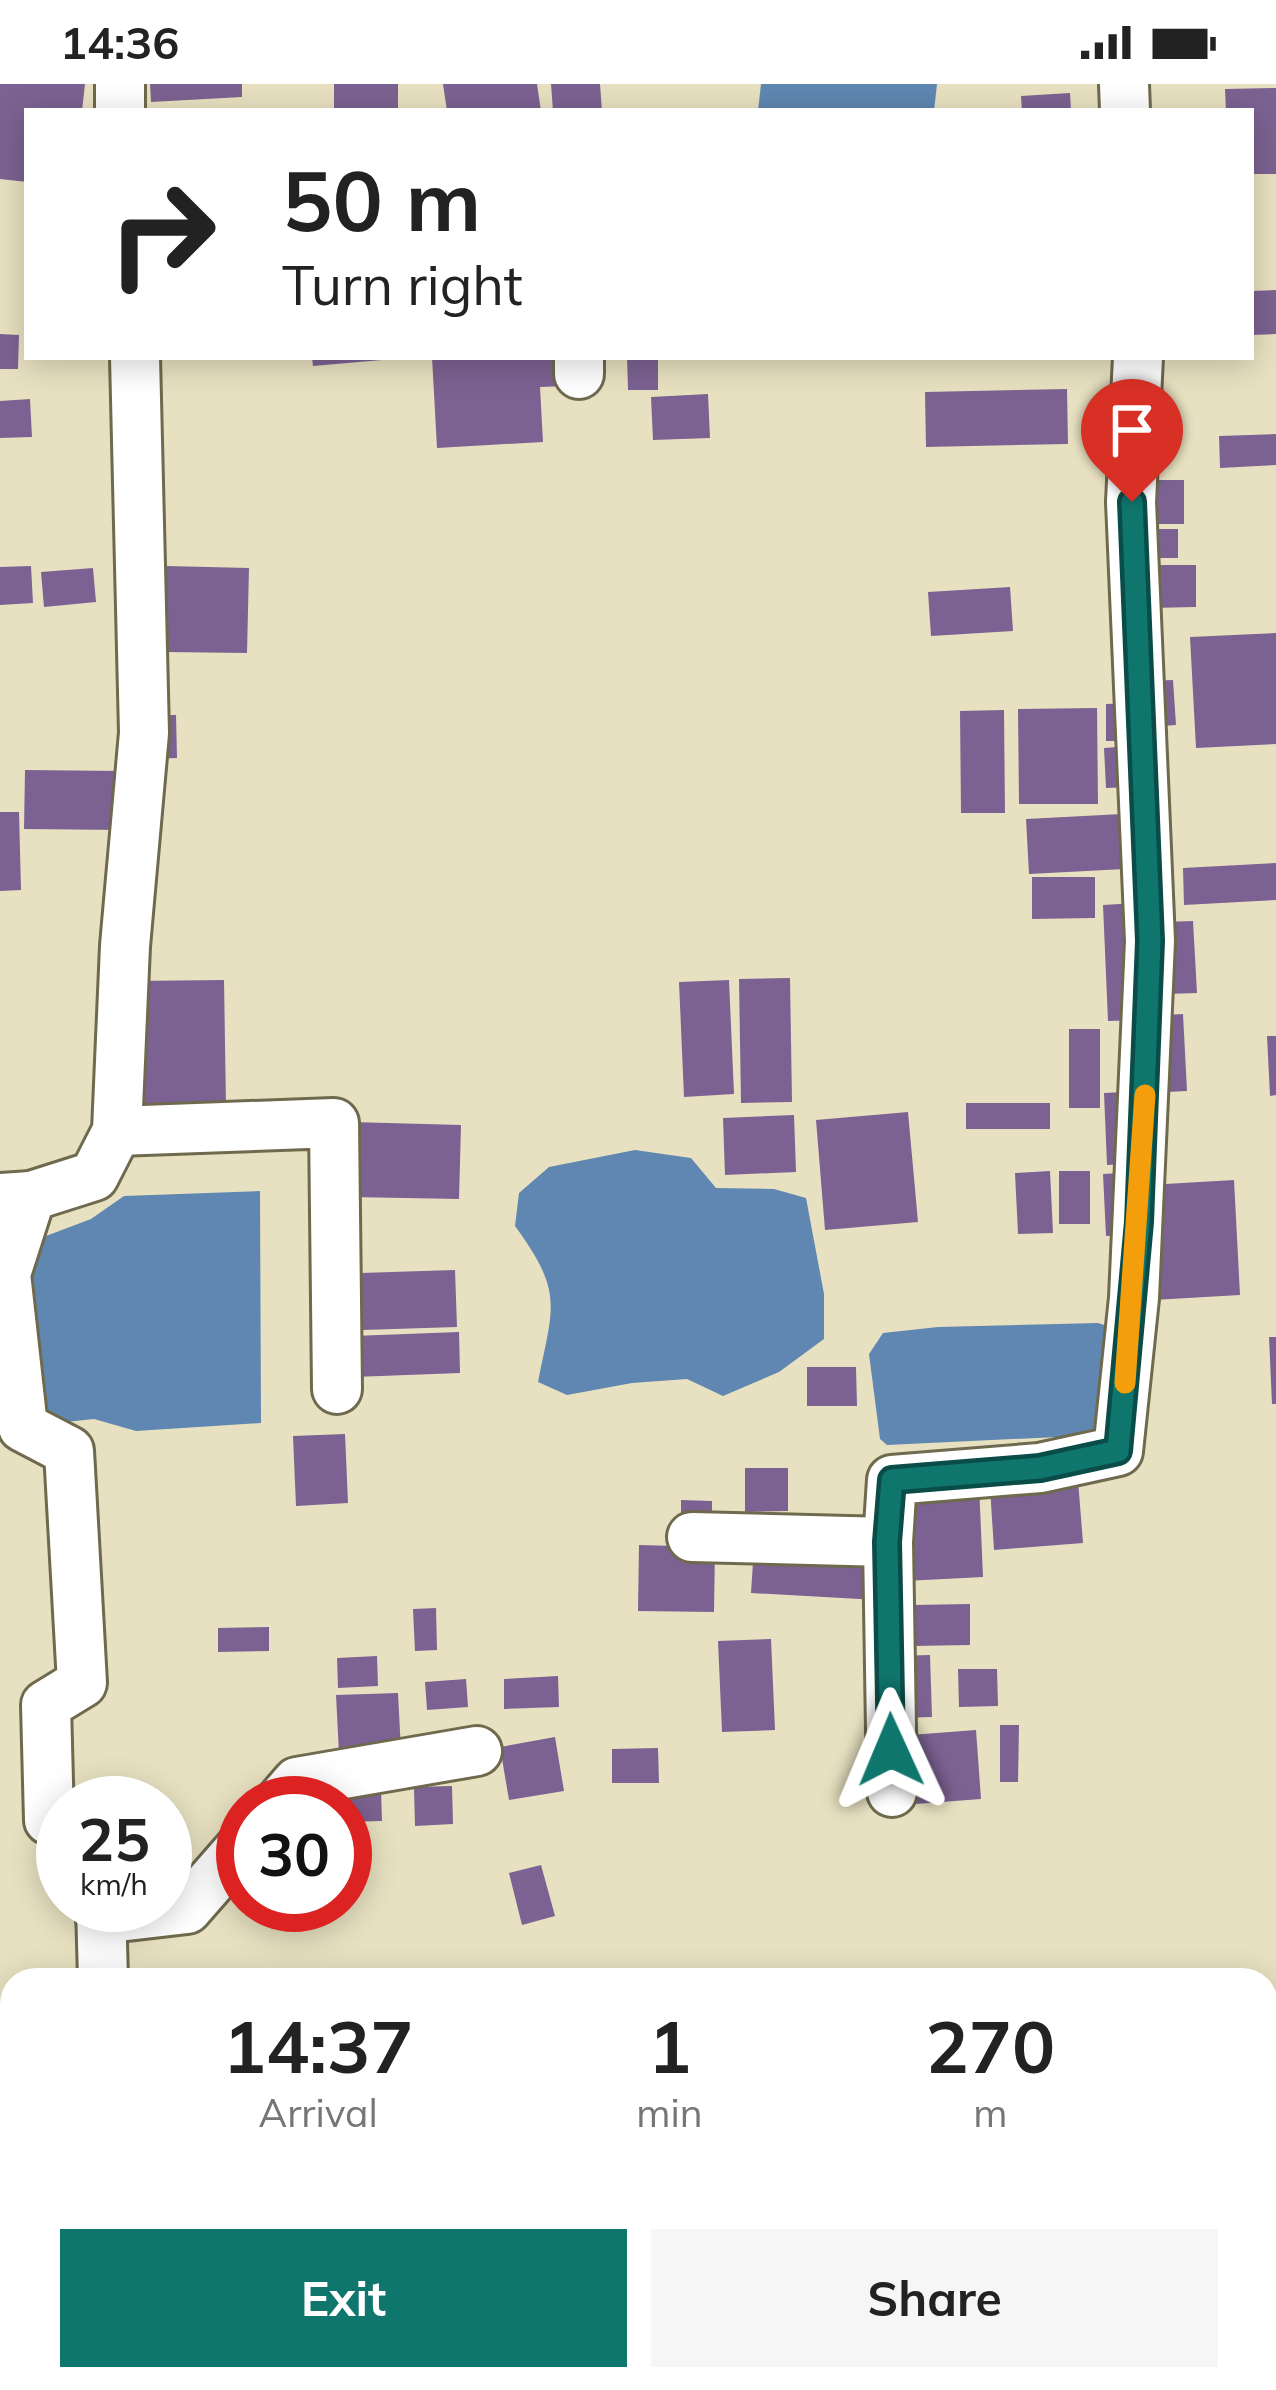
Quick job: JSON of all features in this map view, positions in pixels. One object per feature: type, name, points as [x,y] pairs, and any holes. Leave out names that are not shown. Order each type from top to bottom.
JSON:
[{"type":"street","points":[[48,1776],[46,1706],[82,1683],[69,1451],[23,1427],[6,1274],[15,1197],[94,1176],[117,1131],[125,946],[144,733],[135,360]]},
{"type":"street","points":[[892,1792],[887,1542],[892,1480],[1040,1468],[1118,1451],[1136,1276],[1150,941],[1132,502],[1138,360]]},
{"type":"street","points":[[117,1131],[334,1123],[338,1389]]},
{"type":"street","points":[[692,1537],[887,1542]]},
{"type":"street","points":[[332,1776],[477,1751]]},
{"type":"street","points":[[192,1905],[216,1877]]},
{"type":"street","points":[[102,1932],[103,1968]]},
{"type":"water","points":[[761,84],[937,84],[934,108],[758,108]]},
{"type":"water","points":[[635,1150],[691,1158],[716,1188],[774,1189],[806,1198],[824,1294],[824,1339],[779,1372],[723,1396],[687,1379],[567,1395],[538,1382],[551,1301],[541,1268],[515,1226],[519,1193],[549,1167]]},
{"type":"water","points":[[260,1191],[261,1423],[136,1431],[94,1419],[47,1424],[22,1259],[38,1239],[91,1219],[124,1196]]},
{"type":"water","points":[[1107,1326],[1109,1333],[1100,1435],[887,1445],[880,1439],[869,1354],[883,1333]]},
{"type":"building","points":[[0,84],[85,84],[82,108],[24,108],[24,182],[0,179]]},
{"type":"building","points":[[150,84],[242,84],[242,97],[151,102]]},
{"type":"building","points":[[334,84],[398,84],[398,108],[334,108]]},
{"type":"building","points":[[443,84],[537,84],[541,108],[447,108]]},
{"type":"building","points":[[551,84],[600,84],[602,108],[553,108]]},
{"type":"building","points":[[1276,88],[1276,174],[1254,174],[1254,108],[1226,108],[1225,89]]},
{"type":"building","points":[[1070,93],[1071,108],[1022,108],[1021,96]]},
{"type":"building","points":[[1276,290],[1276,334],[1254,335],[1254,291]]},
{"type":"building","points":[[0,334],[19,335],[18,369],[0,369]]},
{"type":"building","points":[[312,360],[382,360],[313,366]]},
{"type":"building","points":[[432,360],[566,360],[567,386],[540,387],[543,442],[437,448]]},
{"type":"building","points":[[627,360],[658,360],[658,390],[628,390]]},
{"type":"building","points":[[1067,389],[1068,444],[926,447],[925,392]]},
{"type":"building","points":[[708,394],[710,438],[653,440],[651,397]]},
{"type":"building","points":[[30,399],[32,437],[0,438],[0,401]]},
{"type":"building","points":[[1276,434],[1276,465],[1220,468],[1219,436]]},
{"type":"building","points":[[1152,480],[1184,480],[1184,524],[1152,524]]},
{"type":"building","points":[[1140,529],[1178,529],[1178,558],[1140,558]]},
{"type":"building","points":[[1151,565],[1196,565],[1196,607],[1151,608]]},
{"type":"building","points":[[31,566],[33,603],[0,605],[0,567]]},
{"type":"building","points":[[166,566],[249,568],[247,653],[164,652]]},
{"type":"building","points":[[93,568],[96,602],[44,607],[41,572]]},
{"type":"building","points":[[1010,587],[1013,631],[931,636],[928,592]]},
{"type":"building","points":[[1276,633],[1276,744],[1196,748],[1190,637]]},
{"type":"building","points":[[1173,680],[1176,725],[1149,727],[1147,681]]},
{"type":"building","points":[[1130,703],[1130,741],[1106,741],[1106,704]]},
{"type":"building","points":[[1097,708],[1098,804],[1019,804],[1018,709]]},
{"type":"building","points":[[1004,710],[1005,813],[961,813],[960,711]]},
{"type":"building","points":[[148,715],[176,715],[177,758],[149,759]]},
{"type":"building","points":[[1132,746],[1133,787],[1106,788],[1104,748]]},
{"type":"building","points":[[25,770],[122,771],[122,830],[24,829]]},
{"type":"building","points":[[0,812],[19,812],[21,890],[0,891]]},
{"type":"building","points":[[1141,813],[1144,868],[1029,874],[1026,819]]},
{"type":"building","points":[[1276,863],[1276,900],[1184,905],[1183,868]]},
{"type":"building","points":[[1032,877],[1095,877],[1095,918],[1032,919]]},
{"type":"building","points":[[1136,903],[1142,1020],[1108,1021],[1103,905]]},
{"type":"building","points":[[1193,921],[1197,993],[1165,994],[1161,922]]},
{"type":"building","points":[[790,978],[792,1102],[741,1103],[739,979]]},
{"type":"building","points":[[224,980],[226,1108],[132,1109],[131,981]]},
{"type":"building","points":[[729,980],[734,1094],[684,1097],[679,982]]},
{"type":"building","points":[[1183,1014],[1187,1091],[1167,1092],[1164,1015]]},
{"type":"building","points":[[1069,1029],[1100,1029],[1100,1108],[1069,1108]]},
{"type":"building","points":[[1267,1036],[1276,1036],[1276,1095],[1270,1096]]},
{"type":"building","points":[[1125,1092],[1129,1164],[1107,1165],[1104,1093]]},
{"type":"building","points":[[966,1103],[1050,1103],[1050,1129],[966,1129]]},
{"type":"building","points":[[908,1112],[918,1222],[825,1230],[816,1120]]},
{"type":"building","points":[[794,1115],[796,1172],[725,1175],[723,1118]]},
{"type":"building","points":[[351,1122],[461,1125],[459,1199],[350,1197]]},
{"type":"building","points":[[1050,1171],[1053,1233],[1018,1234],[1015,1173]]},
{"type":"building","points":[[1059,1171],[1090,1171],[1090,1224],[1059,1224]]},
{"type":"building","points":[[1121,1173],[1124,1235],[1106,1236],[1103,1174]]},
{"type":"building","points":[[1234,1180],[1240,1295],[1153,1300],[1148,1185]]},
{"type":"building","points":[[455,1270],[457,1327],[362,1330],[360,1273]]},
{"type":"building","points":[[459,1332],[460,1373],[354,1377],[353,1336]]},
{"type":"building","points":[[1269,1337],[1276,1337],[1276,1404],[1272,1404]]},
{"type":"building","points":[[807,1367],[856,1367],[857,1406],[807,1406]]},
{"type":"building","points":[[345,1434],[348,1503],[296,1506],[293,1436]]},
{"type":"building","points":[[745,1468],[788,1468],[788,1511],[745,1512]]},
{"type":"building","points":[[1078,1480],[1083,1543],[994,1550],[990,1487]]},
{"type":"building","points":[[979,1484],[983,1577],[905,1581],[900,1487]]},
{"type":"building","points":[[681,1500],[712,1501],[712,1527],[681,1527]]},
{"type":"building","points":[[639,1545],[715,1547],[714,1612],[638,1611]]},
{"type":"building","points":[[754,1547],[879,1553],[877,1600],[751,1593]]},
{"type":"building","points":[[970,1604],[970,1645],[913,1646],[912,1605]]},
{"type":"building","points":[[436,1608],[437,1650],[415,1651],[413,1609]]},
{"type":"building","points":[[269,1627],[269,1651],[218,1652],[218,1628]]},
{"type":"building","points":[[771,1639],[775,1730],[722,1732],[718,1641]]},
{"type":"building","points":[[930,1655],[932,1717],[897,1718],[895,1656]]},
{"type":"building","points":[[377,1656],[378,1686],[338,1688],[337,1658]]},
{"type":"building","points":[[958,1669],[997,1669],[998,1706],[959,1707]]},
{"type":"building","points":[[558,1676],[559,1707],[504,1709],[504,1679]]},
{"type":"building","points":[[466,1679],[468,1707],[427,1710],[425,1682]]},
{"type":"building","points":[[398,1693],[401,1751],[339,1754],[336,1695]]},
{"type":"building","points":[[1000,1725],[1019,1725],[1018,1782],[1000,1782]]},
{"type":"building","points":[[976,1730],[981,1799],[902,1805],[897,1736]]},
{"type":"building","points":[[555,1737],[564,1791],[509,1800],[500,1747]]},
{"type":"building","points":[[658,1748],[659,1783],[612,1783],[612,1749]]},
{"type":"building","points":[[452,1786],[453,1824],[415,1826],[414,1787]]},
{"type":"building","points":[[372,1789],[381,1789],[382,1821],[372,1821]]},
{"type":"building","points":[[541,1865],[555,1916],[522,1925],[509,1873]]},
{"type":"slow traffic","points":[[1125,1383],[1145,1095]]},
{"type":"route","points":[[891,1750],[887,1542],[892,1480],[1040,1468],[1118,1451],[1139,1222],[1150,941],[1132,502]]}]
